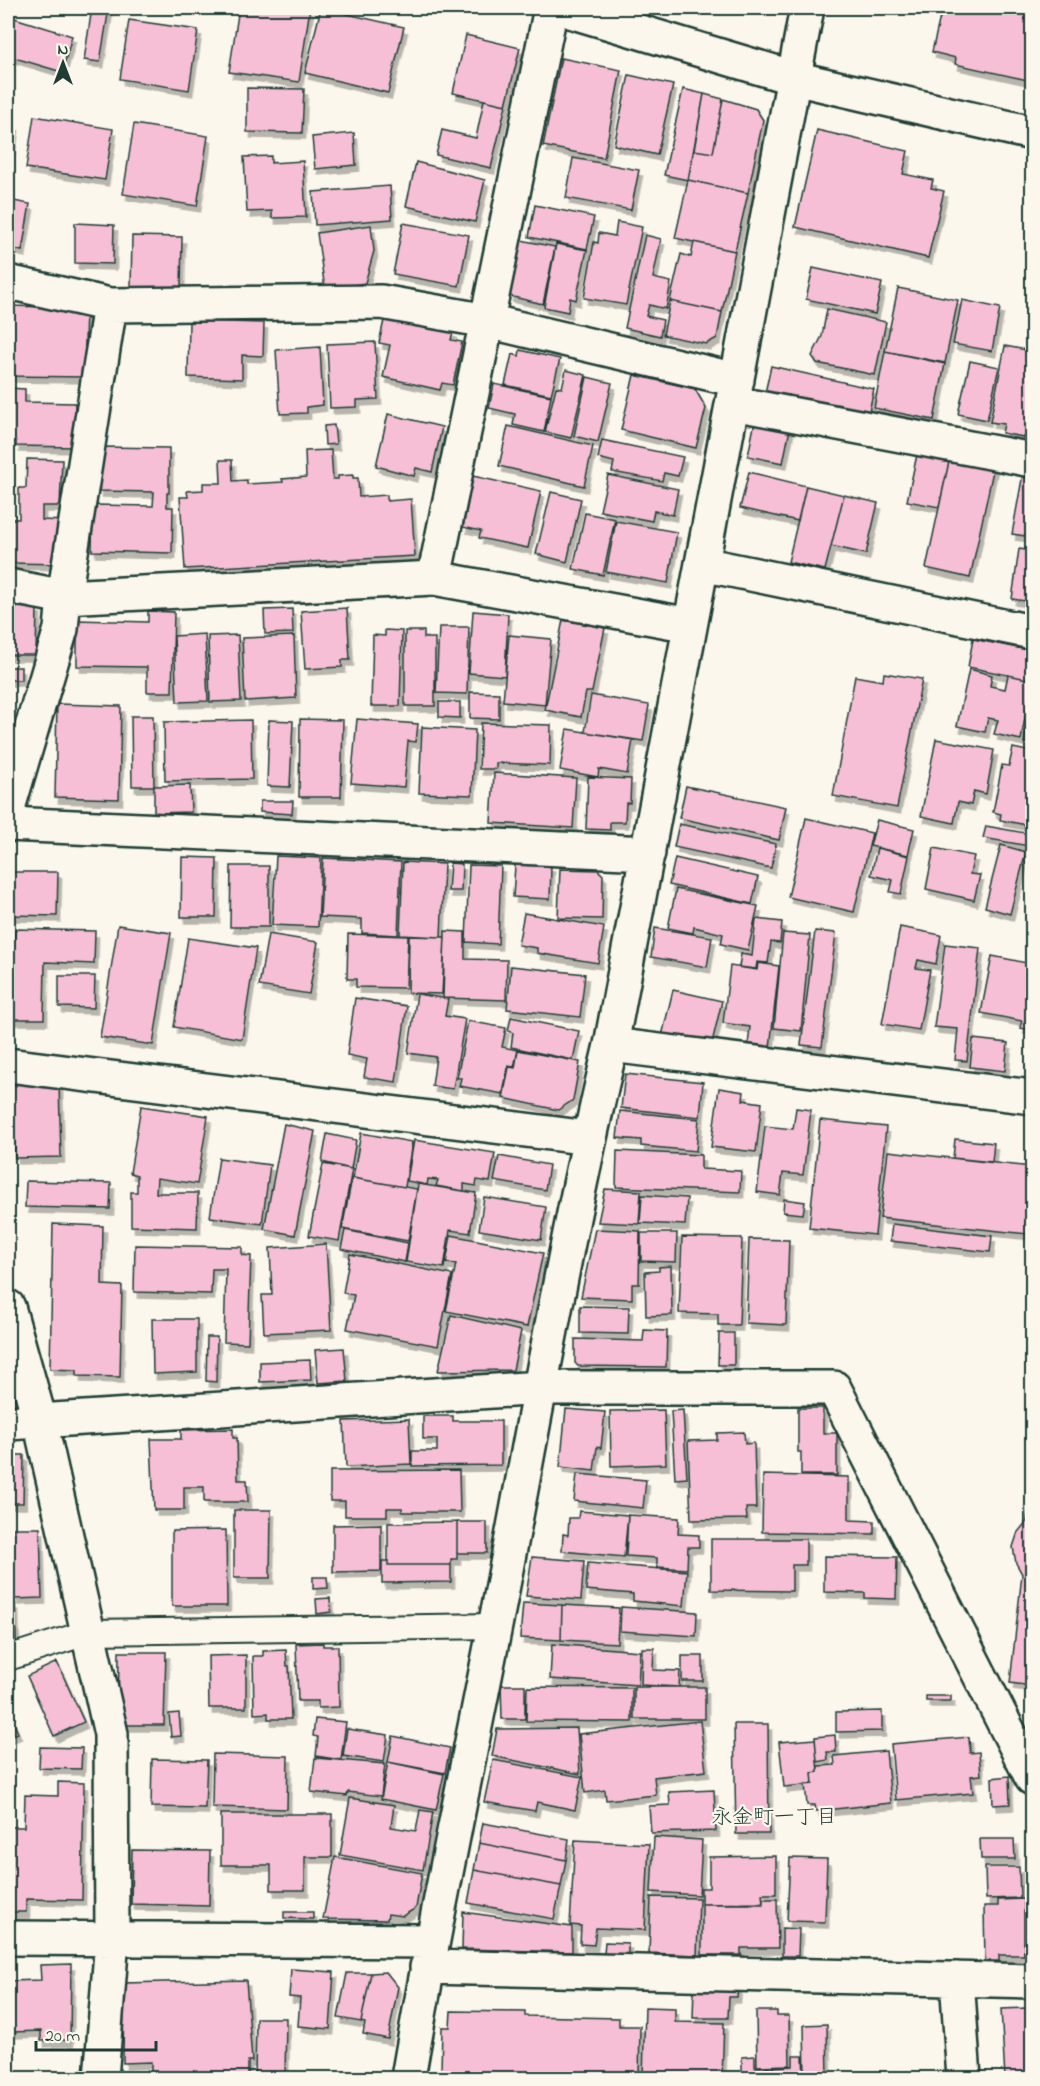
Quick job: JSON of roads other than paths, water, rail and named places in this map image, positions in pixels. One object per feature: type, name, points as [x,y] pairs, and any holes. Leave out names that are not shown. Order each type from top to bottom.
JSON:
[{"type":"street","points":[[434,578],[552,8]]},
{"type":"street","points":[[560,8],[794,78],[1032,133]]},
{"type":"street","points":[[408,2079],[429,1954],[589,1137],[611,1045],[648,853],[807,8]]},
{"type":"street","points":[[8,282],[110,305],[381,302],[487,321],[735,391],[1032,460]]},
{"type":"street","points":[[8,808],[61,629],[64,597],[110,305]]},
{"type":"street","points":[[702,564],[1032,632]]},
{"type":"street","points":[[8,586],[64,597],[434,578],[690,625]]},
{"type":"street","points":[[8,824],[648,853]]},
{"type":"street","points":[[611,1045],[1032,1097]]},
{"type":"street","points":[[8,1065],[589,1137]]},
{"type":"street","points":[[8,1307],[40,1421],[111,1734],[112,1939],[101,2079]]},
{"type":"street","points":[[8,1423],[540,1388],[834,1388],[1032,1778]]},
{"type":"street","points":[[8,1938],[112,1939],[1032,1981]]},
{"type":"street","points":[[957,1979],[964,2079]]},
{"type":"lane","points":[[8,1658],[89,1632],[495,1626]]},
{"type":"district","name":"永金町一丁目","points":[[774,1816]]}]
